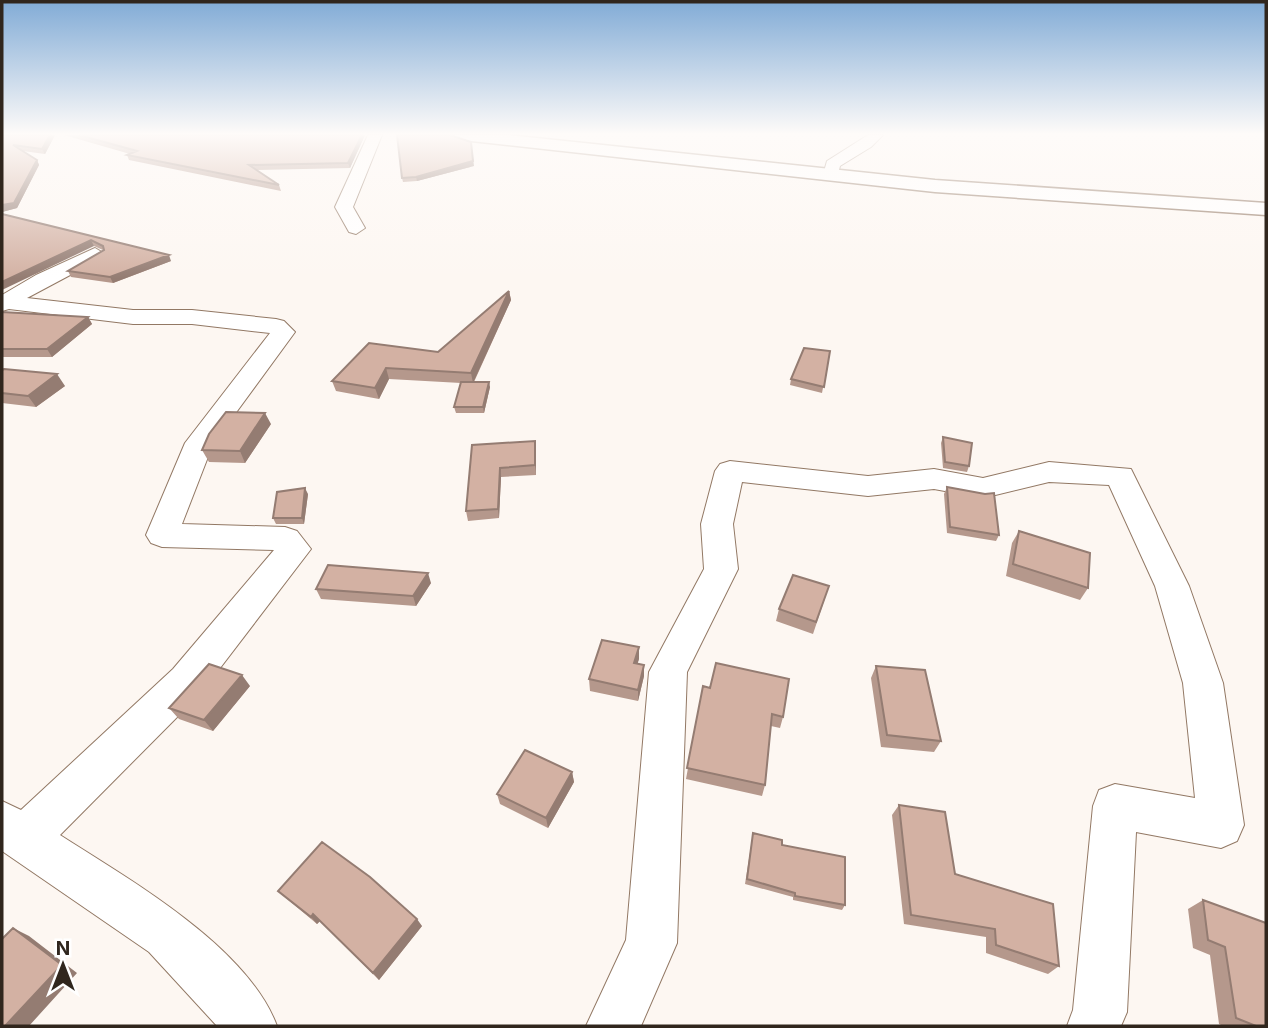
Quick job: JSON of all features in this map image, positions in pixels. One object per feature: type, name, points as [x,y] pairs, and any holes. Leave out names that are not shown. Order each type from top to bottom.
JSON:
[{"type":"street","points":[[354,183],[344,207],[356,228]]},
{"type":"street","points":[[919,183],[1266,209]]},
{"type":"street","points":[[4,303],[43,279],[95,254]]},
{"type":"street","points":[[4,303],[133,317],[192,317],[276,326],[283,332],[199,443],[162,536],[285,538],[294,549],[187,681],[13,831],[167,934],[229,997],[250,1026]]},
{"type":"street","points":[[613,1026],[652,943],[668,672],[721,569],[717,524],[730,471],[868,486],[934,479],[983,488],[1049,472],[1120,476],[1172,586],[1203,683],[1221,825],[1115,806],[1100,1013],[1094,1026]]},
{"type":"building","points":[[2,183],[25,183],[14,203],[2,205]]},
{"type":"building","points":[[2,214],[169,255],[110,277],[68,271],[104,250],[103,246],[91,240],[2,282]]},
{"type":"building","points":[[509,291],[471,373],[386,368],[375,388],[332,381],[369,343],[438,352]]},
{"type":"building","points":[[2,312],[88,317],[47,349],[2,349]]},
{"type":"building","points":[[804,348],[830,351],[824,387],[791,379]]},
{"type":"building","points":[[4,369],[57,374],[28,396],[2,393]]},
{"type":"building","points":[[461,382],[489,382],[483,407],[454,407]]},
{"type":"building","points":[[226,412],[265,413],[240,451],[202,450],[209,434]]},
{"type":"building","points":[[943,437],[972,443],[969,466],[945,462]]},
{"type":"building","points":[[535,441],[535,465],[500,468],[498,509],[466,511],[472,445]]},
{"type":"building","points":[[947,487],[985,494],[994,493],[999,535],[950,527]]},
{"type":"building","points":[[305,488],[302,518],[273,518],[277,492]]},
{"type":"building","points":[[1019,531],[1090,553],[1088,588],[1013,564]]},
{"type":"building","points":[[328,565],[428,573],[413,596],[316,589]]},
{"type":"building","points":[[793,575],[829,586],[816,622],[779,609]]},
{"type":"building","points":[[602,640],[639,647],[634,663],[644,665],[638,690],[589,679]]},
{"type":"building","points":[[716,663],[789,679],[783,717],[772,714],[765,785],[687,768],[703,686],[710,688]]},
{"type":"building","points":[[209,664],[242,675],[204,720],[169,708]]},
{"type":"building","points":[[876,666],[925,670],[941,741],[887,735]]},
{"type":"building","points":[[525,750],[572,772],[546,818],[497,794]]},
{"type":"building","points":[[899,805],[945,812],[955,874],[1053,904],[1059,966],[996,945],[995,929],[911,915]]},
{"type":"building","points":[[753,833],[782,840],[782,845],[845,857],[845,905],[795,896],[795,893],[747,879]]},
{"type":"building","points":[[322,842],[370,877],[417,919],[373,973],[313,914],[311,917],[278,891]]},
{"type":"building","points":[[1203,900],[1266,923],[1266,1026],[1256,1026],[1236,1018],[1225,947],[1208,940]]},
{"type":"building","points":[[13,928],[62,965],[5,1026],[2,1026],[2,939]]}]
